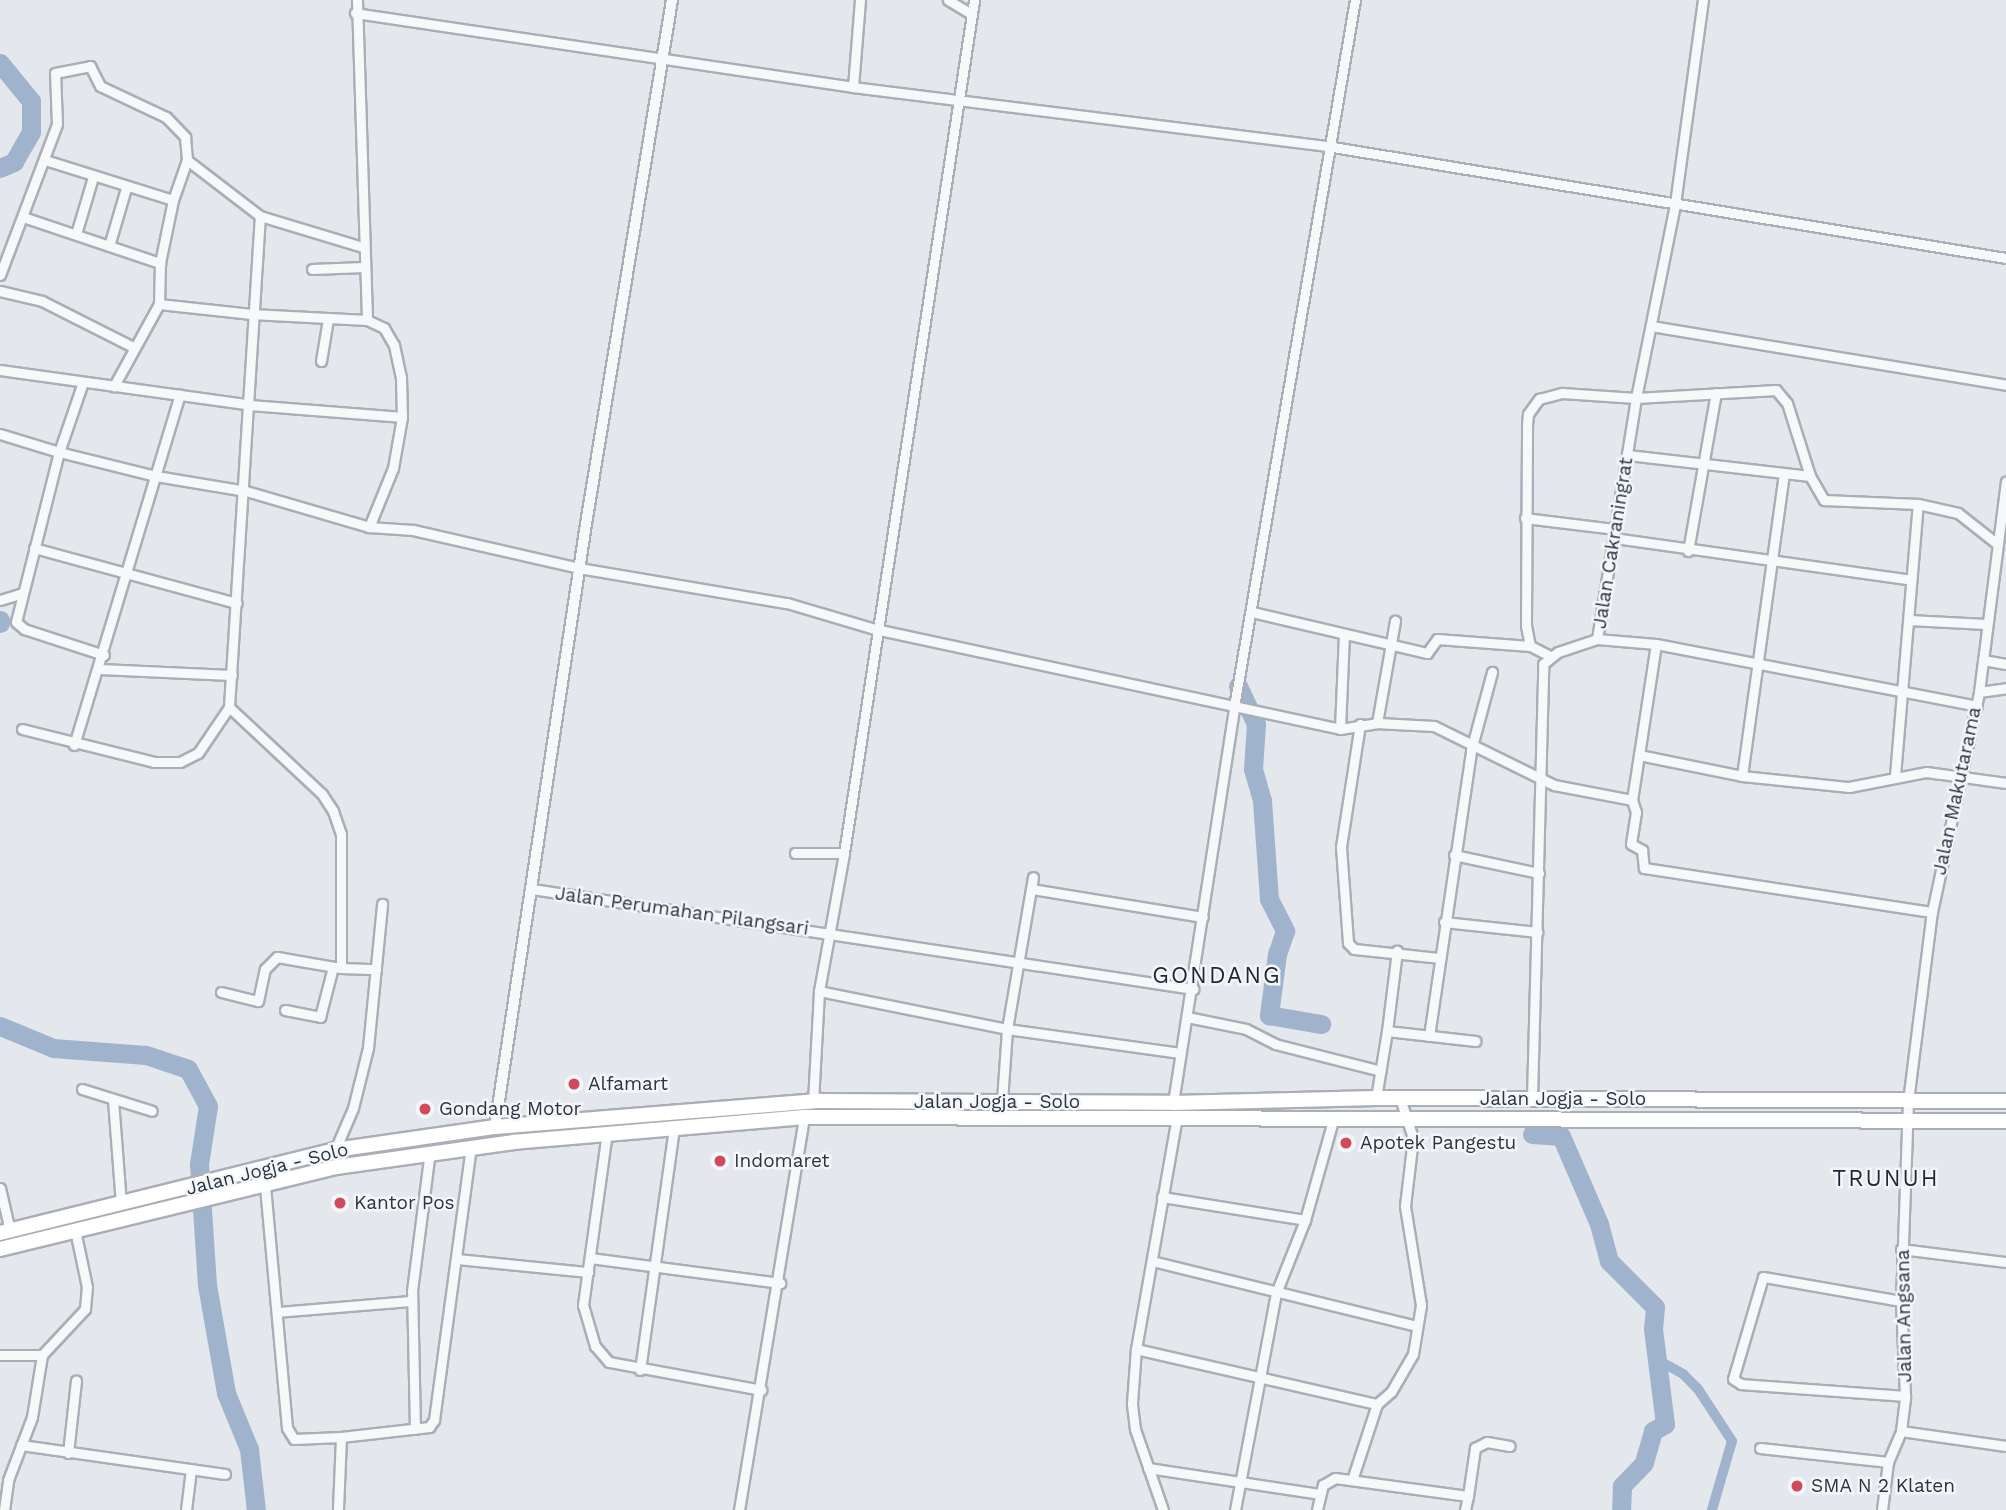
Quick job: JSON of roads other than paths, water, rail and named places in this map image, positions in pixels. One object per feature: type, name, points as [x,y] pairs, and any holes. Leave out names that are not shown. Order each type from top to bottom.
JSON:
[{"type":"highway","name":"Jalan Jogja - Solo","points":[[0,1249],[75,1230],[170,1200],[222,1188],[335,1150],[495,1128],[813,1102],[1172,1103],[1376,1098],[2006,1101]]},
{"type":"highway","name":"Jalan Jogja - Solo","points":[[222,1188],[265,1186],[337,1167],[430,1152],[607,1132],[804,1117],[1334,1117],[2006,1122]]},
{"type":"highway","name":"Jalan Jogja - Solo","points":[[5,1232],[121,1203],[170,1200]]},
{"type":"street","points":[[357,0],[355,13],[367,320]]},
{"type":"street","points":[[495,1128],[579,568],[672,0]]},
{"type":"street","points":[[853,87],[860,0]]},
{"type":"street","points":[[947,0],[971,14]]},
{"type":"street","points":[[813,1102],[819,991],[844,853],[875,629],[956,100],[974,0]]},
{"type":"street","points":[[1172,1103],[1193,989],[1234,707],[1333,147],[1355,0]]},
{"type":"street","name":"Jalan Cakraningrat","points":[[1550,656],[1597,639],[1636,398],[1675,204],[1703,0]]},
{"type":"street","points":[[355,13],[853,87],[1333,147],[2006,258]]},
{"type":"street","points":[[0,275],[57,124],[55,73],[90,66],[100,86],[166,117],[185,137],[187,160],[173,200],[160,263],[159,304],[114,386]]},
{"type":"street","points":[[45,160],[125,188],[173,200]]},
{"type":"street","points":[[187,160],[260,216],[363,247]]},
{"type":"street","points":[[76,234],[93,177]]},
{"type":"street","points":[[109,246],[125,188]]},
{"type":"street","points":[[22,729],[74,745],[154,762],[180,762],[198,753],[229,707],[246,491],[251,405],[251,314],[260,216]]},
{"type":"street","points":[[23,217],[160,263]]},
{"type":"street","points":[[312,269],[364,267]]},
{"type":"street","points":[[0,291],[42,301],[133,348]]},
{"type":"street","points":[[159,304],[251,314],[367,320],[384,328],[394,345],[402,417],[393,468],[369,527]]},
{"type":"street","points":[[321,361],[328,319]]},
{"type":"street","points":[[1651,326],[2006,385]]},
{"type":"street","points":[[0,370],[251,405],[402,417]]},
{"type":"street","points":[[83,382],[59,452],[20,594],[16,622],[24,629],[104,654]]},
{"type":"street","points":[[1530,646],[1525,518],[1528,414],[1539,399],[1562,393],[1636,398],[1776,390],[1783,395],[1810,476],[1824,500],[1918,503],[1958,513],[1996,543]]},
{"type":"street","points":[[1688,551],[1716,393]]},
{"type":"street","points":[[74,745],[104,654],[125,574],[180,395]]},
{"type":"street","points":[[0,434],[156,476],[246,491],[369,527],[413,530],[579,568],[787,603],[875,629],[1340,729],[1377,723],[1434,726],[1549,784],[1632,800]]},
{"type":"street","points":[[1628,455],[1810,476]]},
{"type":"street","points":[[1742,776],[1755,665],[1784,475]]},
{"type":"street","name":"Jalan Makutarama","points":[[1908,1101],[1932,912],[1958,776],[1977,706],[2006,482]]},
{"type":"street","points":[[1895,776],[1918,503]]},
{"type":"street","points":[[1525,518],[1688,551],[1911,580]]},
{"type":"street","points":[[34,548],[237,603]]},
{"type":"street","points":[[5,599],[20,594]]},
{"type":"street","points":[[1252,612],[1427,653],[1437,639],[1530,646],[1550,656],[1544,664],[1541,690],[1532,1098]]},
{"type":"street","points":[[1909,620],[1986,624]]},
{"type":"street","points":[[1377,723],[1395,621]]},
{"type":"street","points":[[1340,729],[1344,635]]},
{"type":"street","points":[[1597,639],[1656,644],[1977,706]]},
{"type":"street","points":[[1656,644],[1632,800],[1636,812],[1631,844],[1642,850],[1644,868],[1932,912]]},
{"type":"street","points":[[1983,660],[2006,664]]},
{"type":"street","points":[[99,669],[232,676]]},
{"type":"street","points":[[1429,1036],[1472,745],[1492,672]]},
{"type":"street","points":[[1979,692],[2006,688]]},
{"type":"street","points":[[229,707],[317,789],[333,811],[341,834],[337,967],[320,1017],[285,1010]]},
{"type":"street","points":[[1360,724],[1341,846],[1347,888],[1345,930],[1354,949],[1396,951],[1439,958]]},
{"type":"street","points":[[1639,755],[1742,776],[1849,787],[1926,772],[2006,783]]},
{"type":"street","points":[[795,853],[844,853]]},
{"type":"street","points":[[1454,855],[1539,873]]},
{"type":"street","points":[[1002,1101],[1007,1029],[1033,877]]},
{"type":"street","name":"Jalan Perumahan Pilangsari","points":[[532,889],[1193,989]]},
{"type":"street","points":[[1032,889],[1203,917]]},
{"type":"street","points":[[335,1150],[363,1074],[382,904]]},
{"type":"street","points":[[1444,922],[1537,932]]},
{"type":"street","points":[[1376,1098],[1396,951]]},
{"type":"street","points":[[221,992],[258,1001],[265,969],[277,957],[337,967],[376,969]]},
{"type":"street","points":[[819,991],[1007,1029],[1180,1053]]},
{"type":"street","points":[[1187,1017],[1246,1029],[1275,1044],[1381,1071]]},
{"type":"street","points":[[1387,1031],[1475,1041]]},
{"type":"street","points":[[82,1089],[152,1111]]},
{"type":"street","points":[[1352,1480],[1377,1404],[1403,1375],[1413,1354],[1417,1326],[1418,1273],[1405,1206],[1413,1138],[1403,1118],[1400,1098]]},
{"type":"street","points":[[113,1100],[121,1203]]},
{"type":"street","name":"Jalan Angsana","points":[[1882,1510],[1888,1462],[1901,1432],[1905,1396],[1901,1248],[1908,1101]]},
{"type":"street","points":[[739,1510],[780,1283],[804,1117]]},
{"type":"street","points":[[1163,1510],[1148,1468],[1132,1403],[1136,1349],[1177,1117]]},
{"type":"street","points":[[1235,1510],[1257,1377],[1276,1293],[1305,1220],[1334,1117]]},
{"type":"street","points":[[640,1370],[674,1127]]},
{"type":"street","points":[[607,1132],[583,1305],[595,1346],[610,1363],[761,1390]]},
{"type":"street","points":[[265,1186],[289,1435],[293,1439],[341,1437],[429,1427],[438,1405],[471,1147]]},
{"type":"street","points":[[415,1429],[412,1301],[430,1152]]},
{"type":"street","points":[[0,1188],[5,1232]]},
{"type":"street","points":[[1162,1197],[1305,1220]]},
{"type":"street","points":[[4,1510],[21,1445],[32,1417],[41,1355],[85,1309],[87,1287],[75,1230]]},
{"type":"street","points":[[1901,1248],[2006,1262]]},
{"type":"street","points":[[590,1258],[656,1269],[780,1283]]},
{"type":"street","points":[[457,1259],[587,1272]]},
{"type":"street","points":[[1152,1261],[1417,1326]]},
{"type":"street","points":[[1901,1301],[1763,1277],[1733,1379],[1741,1384],[1905,1396]]},
{"type":"street","points":[[277,1312],[412,1301]]},
{"type":"street","points":[[1136,1349],[1377,1404]]},
{"type":"street","points":[[0,1355],[41,1355]]},
{"type":"street","points":[[68,1453],[76,1380]]},
{"type":"street","points":[[1901,1432],[2006,1446]]},
{"type":"street","points":[[338,1510],[341,1437]]},
{"type":"street","points":[[1465,1510],[1475,1448],[1488,1442],[1510,1446]]},
{"type":"street","points":[[21,1445],[225,1474]]},
{"type":"street","points":[[1760,1448],[1888,1462]]},
{"type":"street","points":[[1148,1468],[1319,1494]]},
{"type":"street","points":[[186,1510],[191,1469]]},
{"type":"street","points":[[1317,1510],[1319,1494],[1327,1481],[1352,1480],[1468,1496]]},
{"type":"waterway","points":[[0,63],[31,101],[31,132],[14,162],[0,168]]},
{"type":"waterway","points":[[1238,686],[1256,724],[1253,769],[1262,801],[1269,899],[1285,931],[1277,954],[1269,1015],[1321,1024]]},
{"type":"waterway","points":[[0,1026],[53,1048],[146,1055],[188,1069],[208,1106],[199,1164],[207,1285],[226,1393],[249,1449],[256,1510]]},
{"type":"waterway","points":[[1532,1134],[1561,1136],[1599,1224],[1609,1261],[1655,1307],[1653,1329],[1665,1424],[1653,1431],[1644,1463],[1622,1486],[1621,1510]]},
{"type":"waterway","points":[[1658,1360],[1683,1374],[1698,1389],[1732,1441],[1712,1510]]},
{"type":"place","name":"Alfamart","points":[[574,1084]]},
{"type":"place","name":"Gondang Motor","points":[[425,1109]]},
{"type":"place","name":"Apotek Pangestu","points":[[1346,1143]]},
{"type":"place","name":"Indomaret","points":[[720,1161]]},
{"type":"place","name":"Kantor Pos","points":[[340,1203]]},
{"type":"place","name":"SMA N 2 Klaten","points":[[1797,1486]]},
{"type":"district","name":"GONDANG","points":[[1217,976]]},
{"type":"district","name":"TRUNUH","points":[[1886,1179]]}]
